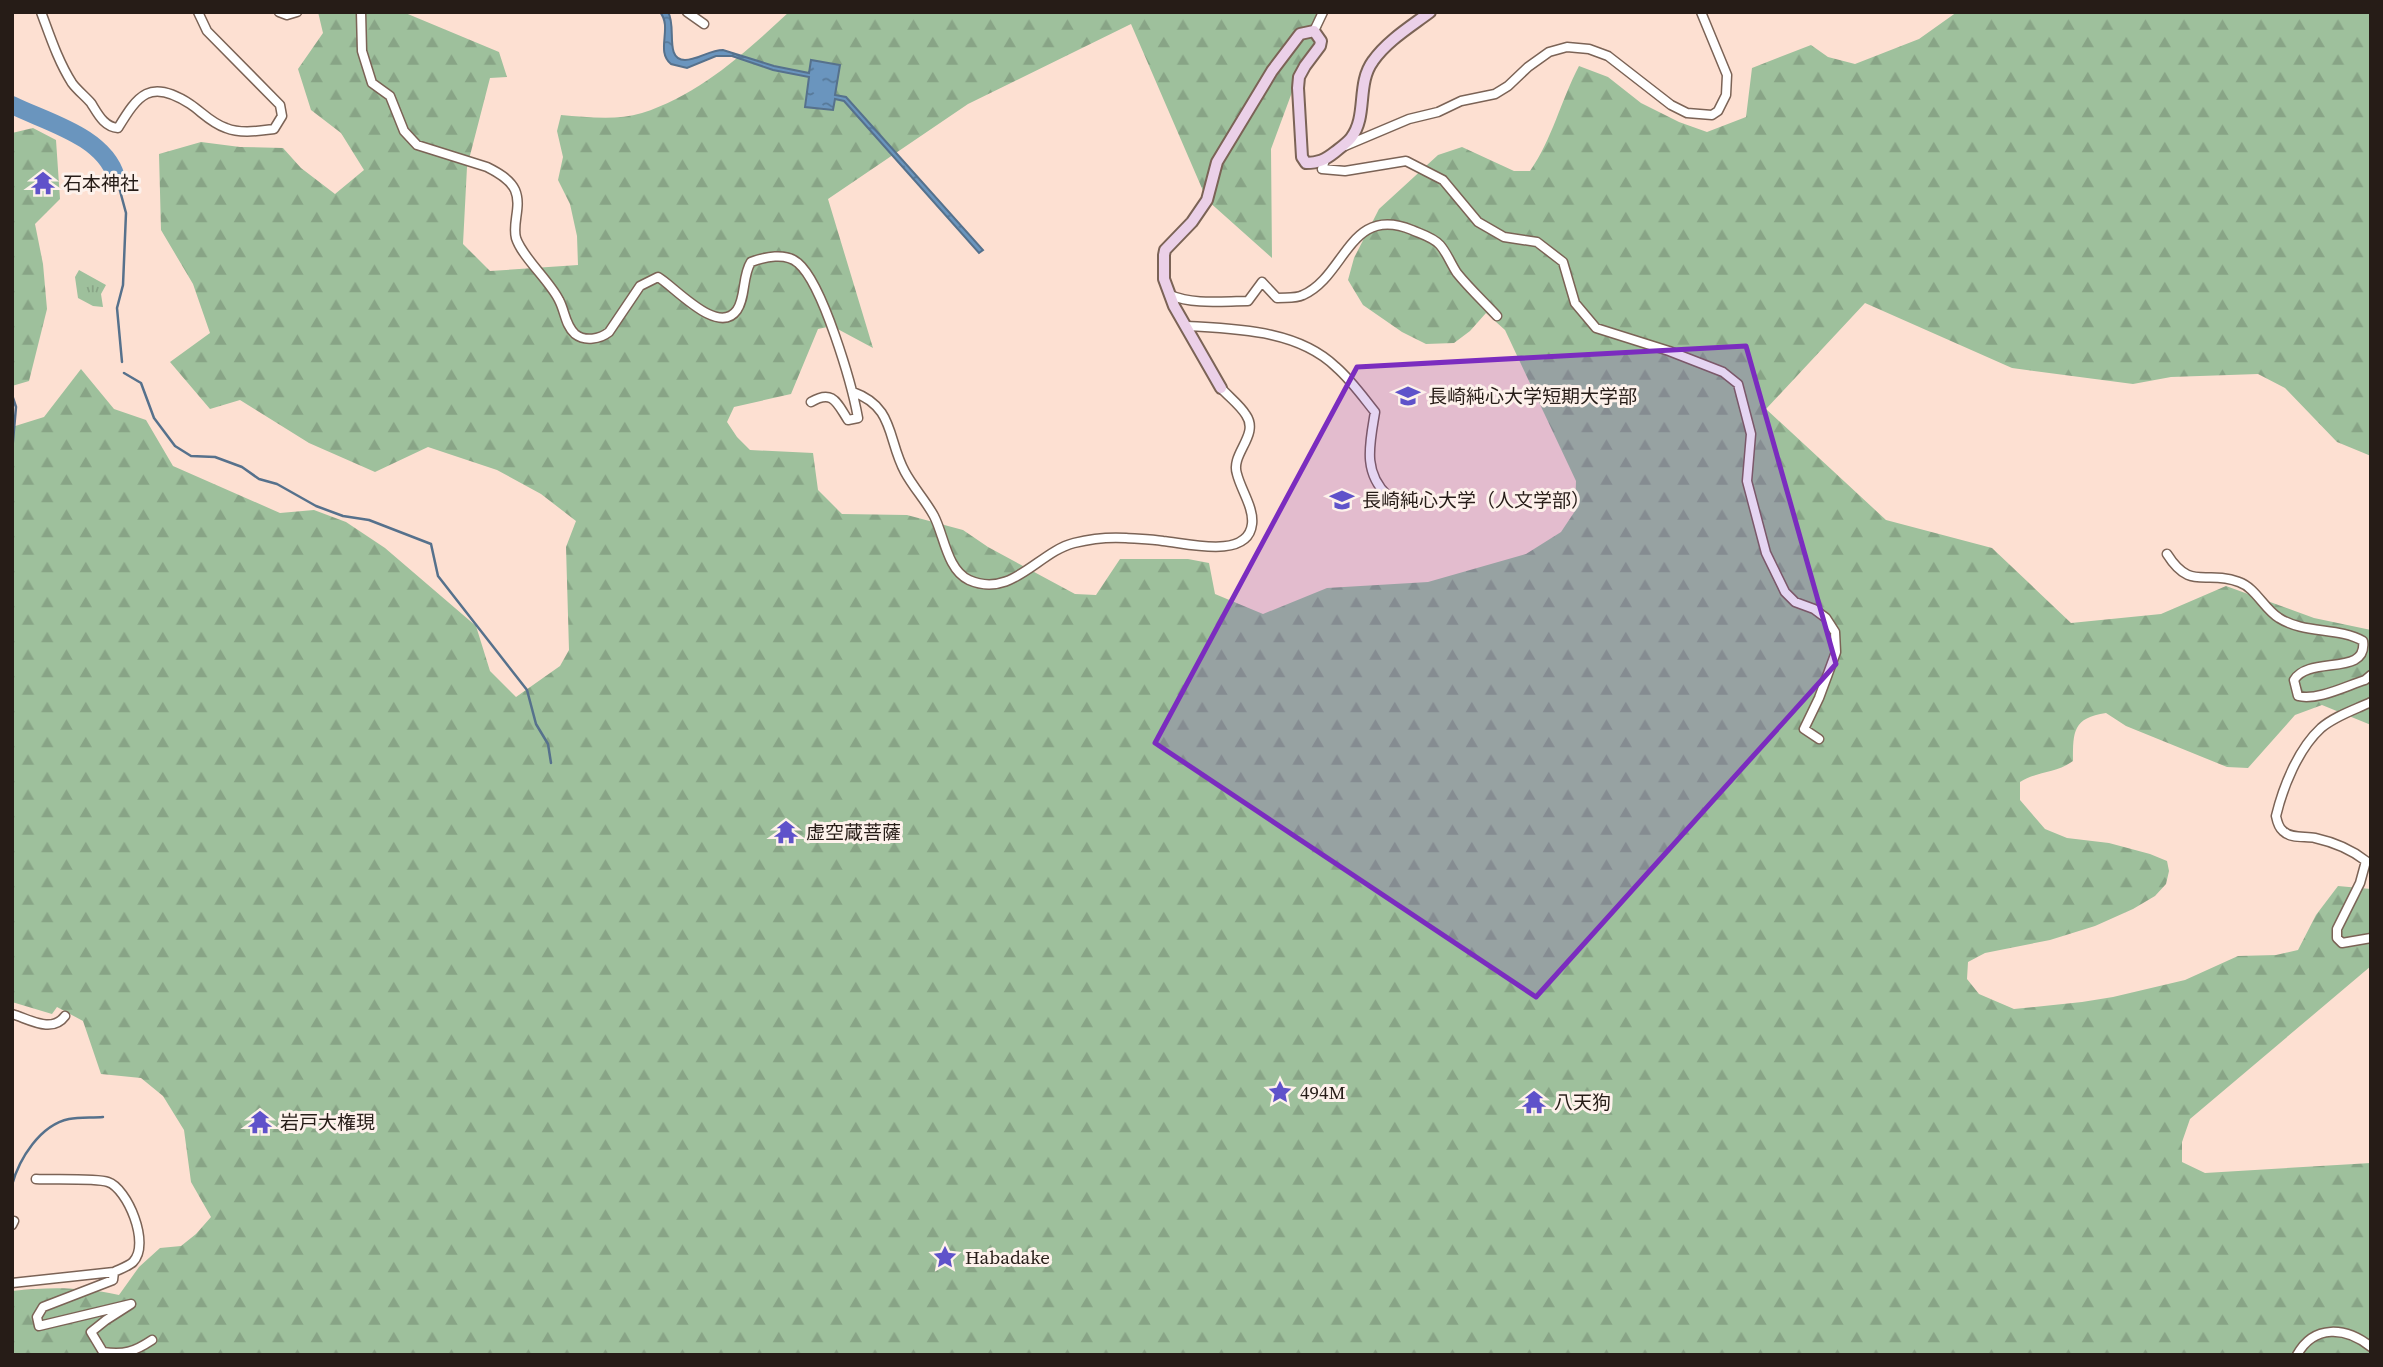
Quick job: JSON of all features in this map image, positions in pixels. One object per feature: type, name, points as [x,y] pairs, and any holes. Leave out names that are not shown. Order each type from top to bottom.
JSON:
[{"type":"street","points":[[41,12],[58,57],[74,85],[103,122],[114,129],[118,128],[133,103],[143,94],[155,91],[172,95],[190,104],[216,124],[230,130],[245,132],[274,129],[282,116],[280,105],[207,31],[198,12]]},
{"type":"street","points":[[279,12],[287,15],[297,12]]},
{"type":"street","points":[[361,12],[362,51],[372,83],[390,96],[404,131],[417,145],[487,167],[509,181],[515,190],[518,204],[516,237],[560,301],[568,325],[575,334],[585,339],[603,337],[610,332],[640,286],[658,276],[702,312],[719,319],[730,316],[737,310],[751,262],[775,257],[789,258],[797,262],[805,272],[820,301],[840,351],[858,418],[848,420],[830,397],[821,396],[811,402]]},
{"type":"street","points":[[687,12],[704,24]]},
{"type":"street","points":[[1314,31],[1324,12]]},
{"type":"street","points":[[1314,31],[1321,41],[1320,47],[1299,77],[1300,134],[1302,158],[1306,163],[1325,160],[1351,137],[1360,115],[1363,81],[1372,62],[1388,44],[1430,12]]},
{"type":"street","points":[[1339,149],[1409,119],[1438,112],[1461,101],[1495,94],[1549,52],[1567,47],[1589,48],[1608,56],[1671,105],[1686,113],[1712,115],[1718,111],[1726,95],[1727,75],[1701,12]]},
{"type":"street","points":[[853,392],[876,405],[885,415],[903,469],[933,515],[956,569],[965,578],[977,583],[1008,580],[1024,574],[1057,550],[1073,543],[1123,538],[1214,547],[1244,540],[1253,523],[1235,464],[1250,431],[1248,417],[1221,388],[1174,306],[1164,279],[1165,250],[1192,222],[1207,200],[1217,162],[1272,71],[1300,34],[1314,31]]},
{"type":"street","points":[[1325,160],[1322,169],[1345,170],[1406,161],[1443,180],[1478,222],[1504,237],[1537,242],[1563,262],[1575,303],[1596,328],[1669,351],[1723,372],[1738,384],[1751,434],[1747,481],[1766,553],[1785,592],[1795,602],[1814,609],[1826,618],[1835,632],[1836,652],[1804,729],[1819,738]]},
{"type":"street","points":[[1170,295],[1179,299],[1248,301],[1262,282],[1277,298],[1300,297],[1313,290],[1362,232],[1382,225],[1406,228],[1431,238],[1441,246],[1457,273],[1497,317]]},
{"type":"street","points":[[1187,326],[1241,329],[1288,340],[1317,353],[1336,366],[1375,412],[1368,455],[1379,488],[1388,496]]},
{"type":"street","points":[[2168,554],[2176,568],[2185,575],[2240,582],[2251,589],[2279,618],[2299,626],[2353,635],[2363,641],[2365,651],[2354,662],[2309,669],[2298,674],[2294,680],[2298,696],[2322,694],[2365,680],[2371,675]]},
{"type":"street","points":[[2371,702],[2343,714],[2323,727],[2310,740],[2292,774],[2276,816],[2283,831],[2335,844],[2366,860],[2360,883],[2337,929],[2337,938],[2342,943],[2371,938]]},
{"type":"street","points":[[12,1014],[50,1026],[60,1023],[65,1016]]},
{"type":"street","points":[[12,1283],[114,1272],[134,1261],[140,1246],[140,1228],[119,1189],[108,1182],[36,1179]]},
{"type":"street","points":[[114,1272],[113,1280],[43,1307],[37,1317],[39,1326],[131,1304],[91,1332],[103,1352],[123,1355],[138,1350],[152,1340]]},
{"type":"street","points":[[2297,1355],[2303,1343],[2318,1335],[2335,1331],[2355,1335],[2371,1347]]},
{"type":"highlighted area","points":[[1746,346],[1836,664],[1536,997],[1155,743],[1357,367]]},
{"type":"green space","points":[[318,12],[403,12],[499,52],[507,77],[490,78],[467,167],[463,244],[490,271],[578,265],[577,236],[570,204],[558,180],[563,157],[557,131],[561,115],[622,117],[663,105],[721,71],[789,12],[1325,12],[1321,29],[1298,76],[1271,149],[1272,258],[1207,200],[1131,24],[968,104],[828,199],[873,348],[832,326],[818,329],[791,394],[734,407],[727,422],[750,450],[813,453],[818,490],[842,514],[907,515],[963,530],[988,547],[1075,594],[1096,595],[1120,559],[1188,559],[1209,563],[1215,594],[1263,614],[1327,588],[1428,582],[1526,554],[1561,532],[1575,511],[1576,481],[1505,330],[1486,313],[1470,331],[1454,343],[1426,344],[1402,332],[1363,305],[1348,280],[1354,258],[1379,209],[1438,155],[1462,147],[1514,171],[1530,171],[1538,159],[1579,66],[1608,77],[1641,103],[1679,122],[1707,132],[1746,117],[1752,68],[1811,45],[1828,57],[1855,64],[1919,39],[1957,12],[2371,12],[2371,456],[2337,442],[2285,388],[2258,374],[2171,377],[2133,384],[2012,368],[1865,303],[1766,409],[1886,520],[1992,548],[2071,623],[2161,614],[2226,586],[2314,618],[2371,630],[2371,725],[2322,705],[2295,715],[2248,768],[2227,767],[2126,726],[2106,713],[2081,722],[2075,734],[2073,761],[2020,782],[2020,800],[2045,829],[2067,838],[2109,843],[2167,861],[2169,871],[2166,884],[2155,896],[2095,926],[2050,940],[1985,953],[1968,962],[1967,979],[1979,994],[2014,1009],[2113,997],[2185,980],[2238,956],[2276,955],[2298,950],[2316,915],[2338,886],[2371,889],[2371,966],[2190,1119],[2182,1142],[2182,1162],[2205,1173],[2371,1163],[2371,1355],[12,1355],[12,1291],[66,1288],[119,1295],[139,1267],[160,1248],[181,1246],[211,1217],[191,1182],[184,1130],[163,1096],[141,1078],[101,1074],[83,1021],[57,1007],[52,1014],[12,1002],[12,427],[44,417],[81,369],[114,409],[146,420],[173,466],[280,513],[314,510],[346,522],[385,548],[476,626],[490,671],[516,697],[560,666],[569,650],[566,547],[576,521],[541,494],[497,470],[428,447],[375,472],[309,443],[240,400],[210,409],[170,362],[210,333],[193,284],[161,230],[159,154],[201,142],[240,147],[283,148],[301,168],[335,194],[364,170],[341,133],[311,110],[298,69],[323,33]]},
{"type":"green space","points":[[33,128],[56,140],[60,199],[35,224],[43,264],[47,309],[29,381],[12,386],[12,133]]},
{"type":"green space","points":[[79,270],[106,285],[101,294],[103,307],[93,306],[78,298],[75,277]]},
{"type":"water","points":[[660,12],[668,12],[673,49],[679,59],[690,60],[723,50],[774,66],[809,73],[811,60],[840,65],[835,95],[846,97],[983,250],[979,253],[844,101],[835,99],[833,110],[805,107],[809,77],[773,70],[732,56],[716,56],[687,68],[671,64],[664,53],[665,25]]},
{"type":"waterway","points":[[12,105],[57,124],[87,141],[109,163],[116,177]]},
{"type":"waterway","points":[[119,187],[126,213],[123,285],[117,308],[122,362]]},
{"type":"waterway","points":[[124,373],[141,383],[154,418],[175,446],[191,456],[215,457],[242,467],[259,479],[277,484],[316,506],[343,516],[369,520],[431,544],[438,576],[527,690],[536,724],[548,744],[551,763]]},
{"type":"waterway","points":[[12,395],[16,407],[12,452]]},
{"type":"waterway","points":[[12,1185],[25,1154],[49,1128],[69,1119],[103,1117]]},
{"type":"place","name":"石本神社","points":[[43,183]]},
{"type":"place","name":"長崎純心大学短期大学部","points":[[1408,396]]},
{"type":"place","name":"長崎純心大学（人文学部）","points":[[1342,500]]},
{"type":"place","name":"虚空蔵菩薩","points":[[786,832]]},
{"type":"place","name":"494M","points":[[1280,1092]]},
{"type":"place","name":"八天狗","points":[[1534,1102]]},
{"type":"place","name":"岩戸大権現","points":[[260,1122]]},
{"type":"place","name":"Habadake","points":[[945,1257]]}]
